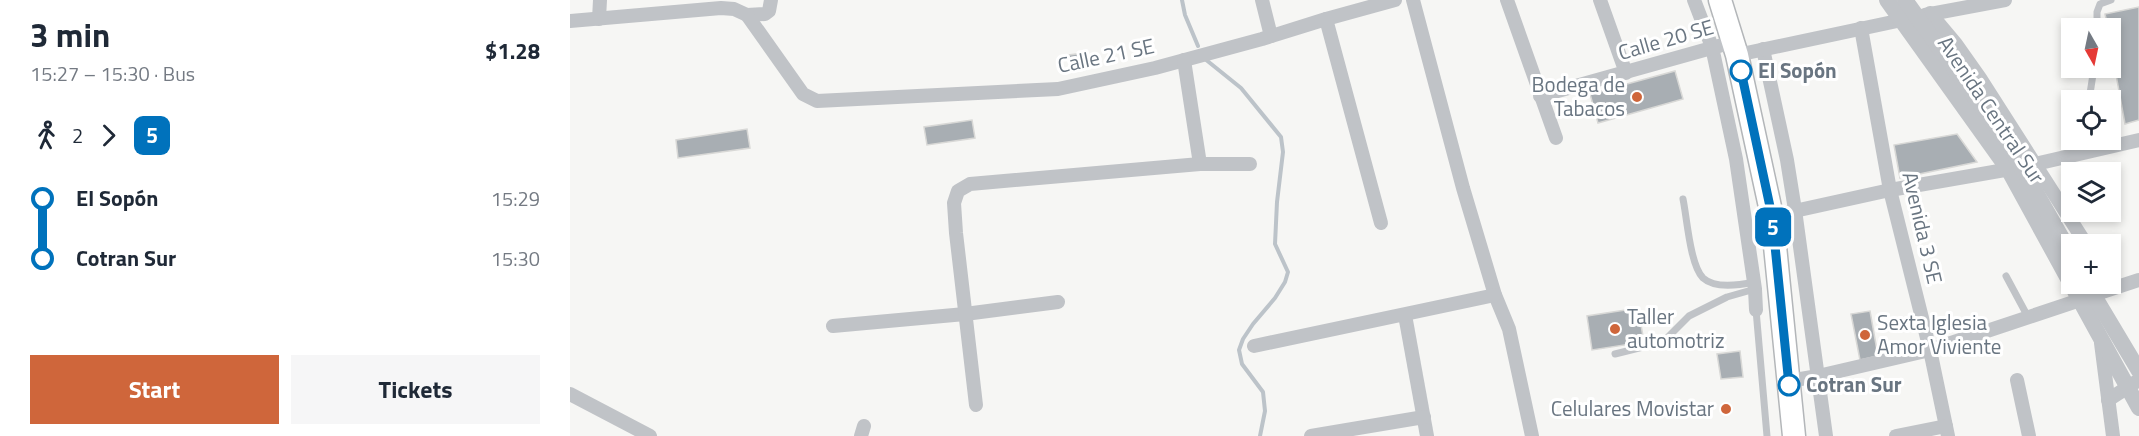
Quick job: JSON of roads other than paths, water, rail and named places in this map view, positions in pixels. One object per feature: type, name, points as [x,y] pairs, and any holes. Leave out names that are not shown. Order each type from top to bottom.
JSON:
[{"type":"highway","points":[[1720,0],[1728,48],[1772,216],[1794,436]]},
{"type":"street","points":[[600,0],[600,19]]},
{"type":"street","points":[[570,21],[722,8],[734,9],[747,15],[765,14],[769,10],[771,0]]},
{"type":"street","points":[[1262,0],[1271,36]]},
{"type":"street","points":[[1413,0],[1463,188],[1495,296],[1509,329],[1532,436]]},
{"type":"street","points":[[1507,0],[1556,138]]},
{"type":"street","points":[[1600,0],[1626,73]]},
{"type":"street","points":[[1694,0],[1728,48],[1736,159],[1755,285],[1756,310]]},
{"type":"street","name":"Avenida Central Sur","points":[[1887,0],[1916,16]]},
{"type":"street","name":"Avenida Central Sur","points":[[1905,0],[2008,143],[2061,237]]},
{"type":"street","name":"Calle 20 SE","points":[[1540,96],[1728,48],[1763,49],[1916,16],[2005,0]]},
{"type":"street","name":"Calle 21 SE","points":[[747,15],[803,94],[817,101],[1058,89],[1184,60],[1386,1]]},
{"type":"street","points":[[1326,19],[1381,223]]},
{"type":"street","name":"Avenida 3 SE","points":[[1861,28],[1890,190],[1930,350],[1947,431]]},
{"type":"street","points":[[1763,49],[1787,160],[1826,436]]},
{"type":"street","points":[[1184,60],[1200,164]]},
{"type":"street","points":[[1772,216],[2139,140]]},
{"type":"street","points":[[976,405],[954,203],[958,192],[970,184],[1200,164],[1250,164]]},
{"type":"street","points":[[2021,166],[2078,234]]},
{"type":"street","name":"Avenida Central Sur","points":[[2021,166],[2061,243]]},
{"type":"street","points":[[2121,284],[2139,280]]},
{"type":"street","points":[[1755,285],[1779,281]]},
{"type":"street","points":[[1789,381],[1930,350],[2028,317],[2085,294]]},
{"type":"street","name":"Avenida Central Sur","points":[[2087,294],[2101,338],[2133,383],[2139,408]]},
{"type":"street","name":"Avenida Central Sur","points":[[2088,294],[2139,371]]},
{"type":"street","points":[[1254,346],[1495,296]]},
{"type":"street","points":[[832,326],[965,314],[1058,302]]},
{"type":"street","points":[[1405,315],[1427,436]]},
{"type":"street","points":[[2101,338],[2113,436]]},
{"type":"street","points":[[2017,380],[2029,436]]},
{"type":"street","points":[[2108,400],[2133,383]]},
{"type":"street","points":[[570,394],[650,436]]},
{"type":"street","points":[[1311,436],[1424,417]]},
{"type":"street","points":[[1896,436],[1947,431]]},
{"type":"lane","points":[[2097,18],[2100,4],[2111,0]]},
{"type":"lane","points":[[1683,199],[1695,263],[1702,278],[1719,285],[1755,285]]},
{"type":"lane","points":[[2006,276],[2028,317]]},
{"type":"lane","points":[[1615,354],[1655,344],[1667,338],[1689,315],[1755,285]]},
{"type":"lane","points":[[1756,310],[1767,436]]},
{"type":"waterway","points":[[1182,0],[1185,15],[1198,46]]},
{"type":"waterway","points":[[1205,59],[1241,88],[1281,137],[1283,152],[1275,244],[1288,272],[1275,298],[1253,324],[1239,350],[1242,364],[1263,392],[1265,411],[1260,436]]},
{"type":"place","name":"El Sopón","points":[[1741,71]]},
{"type":"place","name":"Bodega de Tabacos","points":[[1637,97]]},
{"type":"place","name":"Taller automotriz","points":[[1615,329]]},
{"type":"place","name":"Sexta Iglesia Amor Viviente","points":[[1865,335]]},
{"type":"place","name":"Cotran Sur","points":[[1789,385]]},
{"type":"place","name":"Celulares Movistar","points":[[1726,409]]}]
